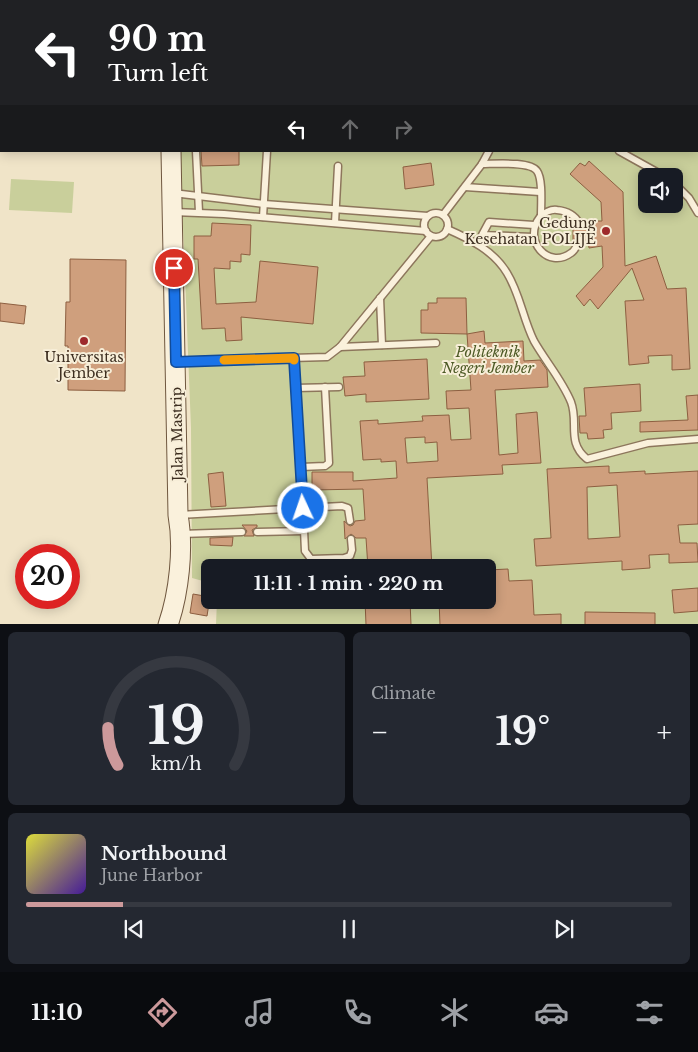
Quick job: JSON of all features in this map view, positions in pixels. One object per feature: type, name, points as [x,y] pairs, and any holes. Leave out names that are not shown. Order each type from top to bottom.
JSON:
[{"type":"main road","name":"Jalan Mastrip","points":[[170,152],[178,515],[181,534],[177,584],[171,623]]},
{"type":"lane","points":[[196,152],[199,212]]},
{"type":"lane","points":[[263,217],[267,152]]},
{"type":"lane","points":[[443,215],[482,164],[488,152]]},
{"type":"lane","points":[[621,152],[650,168]]},
{"type":"lane","points":[[482,164],[528,164],[537,170],[540,180],[542,215]]},
{"type":"lane","points":[[334,223],[338,166]]},
{"type":"lane","points":[[465,187],[540,192]]},
{"type":"lane","points":[[683,192],[698,212]]},
{"type":"lane","points":[[199,196],[264,204],[428,216],[435,213],[443,215],[447,221],[447,229],[439,237],[429,233],[334,223],[199,212],[172,202],[199,196]]},
{"type":"lane","points":[[579,223],[566,210],[553,209],[542,215],[534,225],[533,237],[538,249],[548,256],[561,258],[573,253],[580,240]]},
{"type":"lane","points":[[428,216],[425,223],[429,233]]},
{"type":"lane","points":[[482,235],[489,222],[534,225]]},
{"type":"lane","points":[[447,229],[469,238],[496,259],[508,274],[528,329],[544,358],[562,382],[572,405],[574,438],[579,452],[587,459],[648,443],[698,439]]},
{"type":"lane","points":[[176,362],[327,357],[340,347],[429,233]]},
{"type":"lane","points":[[469,238],[482,235],[533,237]]},
{"type":"lane","points":[[380,298],[382,345]]},
{"type":"lane","points":[[340,347],[436,342]]},
{"type":"lane","points":[[294,358],[305,550],[311,559],[344,558],[350,556],[352,550],[351,538]]},
{"type":"lane","points":[[301,468],[325,466],[328,463],[324,387]]},
{"type":"lane","points":[[295,388],[339,387]]},
{"type":"lane","points":[[178,515],[342,506],[348,508],[350,521]]},
{"type":"lane","points":[[257,532],[304,531]]},
{"type":"lane","points":[[181,534],[242,532]]},
{"type":"green space","name":"Politeknik Negeri Jember","points":[[180,152],[698,152],[698,624],[216,624],[217,609],[496,609],[496,559],[201,559],[201,580],[192,578],[191,428]]},
{"type":"green space","points":[[11,179],[74,182],[72,213],[9,210]]},
{"type":"building","points":[[201,152],[239,152],[239,165],[202,166]]},
{"type":"building","points":[[589,161],[623,192],[625,266],[656,256],[667,289],[686,288],[690,369],[672,370],[672,355],[648,356],[649,363],[629,365],[625,301],[644,300],[632,268],[598,309],[590,299],[584,306],[576,296],[603,267],[602,246],[589,248],[588,240],[585,240],[580,235],[573,241],[573,223],[576,227],[580,228],[584,223],[588,223],[588,221],[602,221],[601,202],[570,174],[580,163],[585,166]]},
{"type":"building","points":[[431,163],[434,185],[405,189],[403,167]]},
{"type":"building","points":[[212,223],[251,225],[250,255],[241,254],[241,262],[230,261],[230,269],[214,268],[216,304],[256,302],[260,261],[318,267],[313,324],[241,317],[242,340],[226,341],[225,328],[202,329],[198,259],[194,259],[194,236],[211,236]]},
{"type":"building","points":[[70,259],[126,260],[125,391],[68,390],[68,346],[65,346],[66,302],[70,302]]},
{"type":"building","points":[[437,298],[466,298],[467,334],[421,333],[421,310],[428,310],[428,303],[437,303]]},
{"type":"building","points":[[0,303],[26,306],[24,324],[0,321]]},
{"type":"building","points":[[484,331],[485,343],[523,341],[524,361],[540,360],[547,370],[548,387],[495,390],[499,455],[518,453],[516,414],[537,412],[541,463],[502,465],[503,474],[427,478],[432,559],[367,559],[366,538],[356,538],[351,534],[345,539],[344,521],[350,526],[355,521],[365,520],[363,489],[312,490],[312,472],[353,472],[353,481],[397,478],[396,461],[381,462],[381,459],[363,460],[360,421],[378,420],[378,424],[423,421],[422,416],[449,415],[451,440],[471,439],[469,408],[447,409],[446,391],[471,390],[467,334]],"holes":[[[425,437],[425,443],[437,442],[438,461],[407,463],[405,438]]]},
{"type":"building","points":[[427,359],[429,399],[366,402],[366,394],[345,396],[343,377],[365,376],[364,362]]},
{"type":"building","points":[[640,384],[641,411],[611,413],[612,429],[603,430],[604,438],[588,439],[587,433],[580,433],[579,416],[586,416],[584,388]]},
{"type":"building","points":[[698,395],[698,430],[640,432],[640,422],[688,420],[686,396]]},
{"type":"building","points":[[609,466],[609,473],[645,471],[645,474],[698,471],[698,524],[678,525],[680,543],[697,543],[698,562],[669,563],[669,554],[649,555],[650,568],[622,570],[622,561],[536,566],[534,539],[551,538],[547,469]],"holes":[[[617,485],[620,537],[588,539],[587,487]]]},
{"type":"building","points":[[223,472],[226,506],[211,507],[208,474]]},
{"type":"building","points":[[242,525],[257,525],[252,530],[254,536],[244,536],[247,531]]},
{"type":"building","points":[[233,537],[232,546],[210,545],[210,538]]},
{"type":"building","points":[[508,569],[509,581],[532,580],[534,615],[561,614],[561,624],[440,624],[439,609],[496,609],[496,570]]},
{"type":"building","points":[[698,588],[698,611],[674,613],[672,590]]},
{"type":"building","points":[[193,594],[201,595],[201,609],[208,609],[207,616],[190,613]]},
{"type":"building","points":[[365,609],[410,609],[411,624],[366,624]]},
{"type":"building","points":[[585,612],[655,613],[655,624],[585,624]]},
{"type":"slow traffic","points":[[224,360],[294,358],[294,360]]},
{"type":"place","name":"Gedung Kesehatan POLIJE","points":[[606,231]]},
{"type":"place","name":"Universitas Jember","points":[[84,341]]},
{"type":"route","points":[[174,268],[176,362],[294,358],[303,508]]}]
